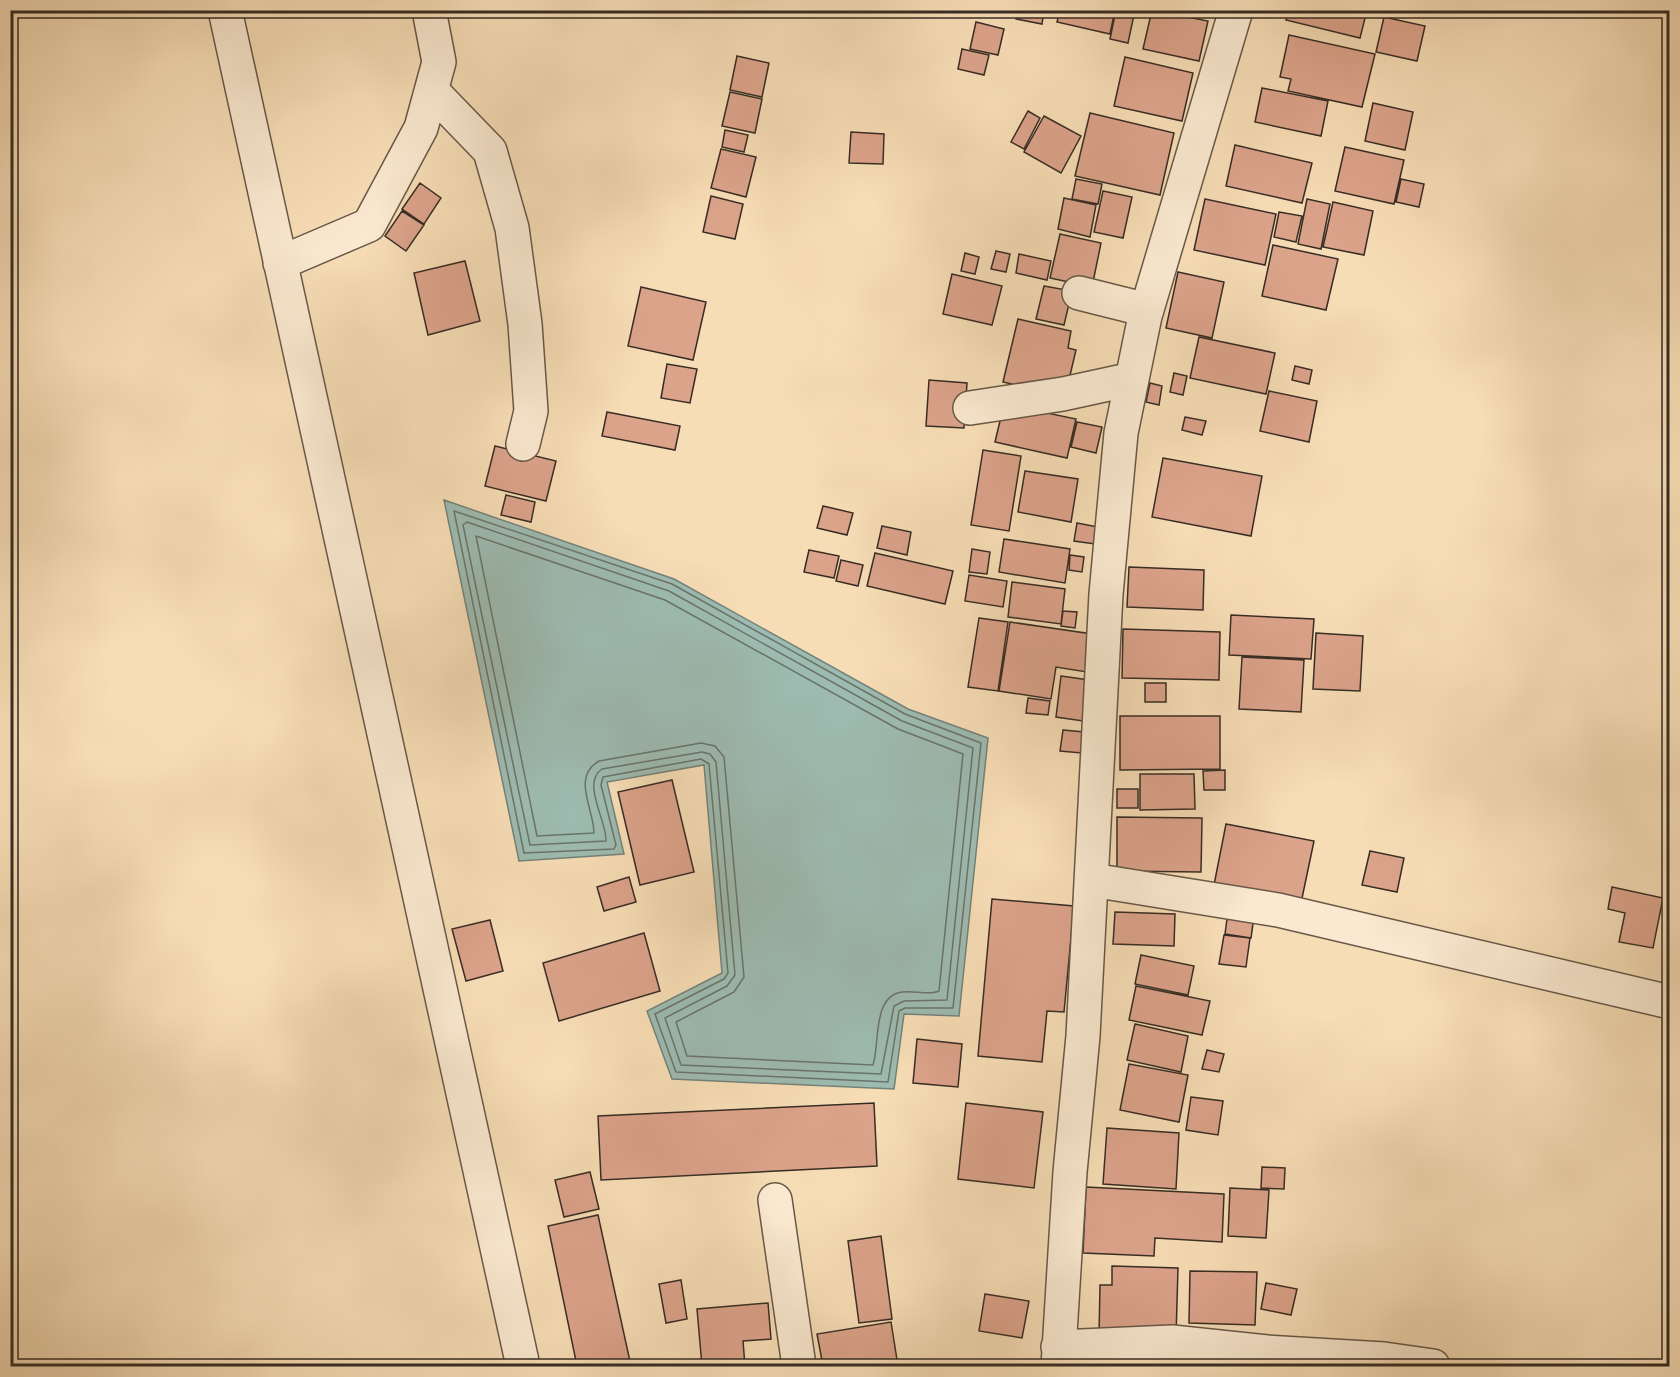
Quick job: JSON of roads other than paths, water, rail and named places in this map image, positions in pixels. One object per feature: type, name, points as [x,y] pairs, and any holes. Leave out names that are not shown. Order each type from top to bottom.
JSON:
[{"type":"street","points":[[225,10],[523,1366]]},
{"type":"street","points":[[280,263],[369,225],[421,128],[432,91],[440,62],[429,10]]},
{"type":"street","points":[[1236,10],[1147,310],[1121,433],[1114,499],[1083,1036],[1058,1357],[1172,1342],[1332,1361],[1433,1366]]},
{"type":"street","points":[[432,91],[490,152],[513,228],[525,324],[531,411],[523,444]]},
{"type":"street","points":[[1078,293],[1147,310]]},
{"type":"street","points":[[970,408],[1063,394],[1132,379]]},
{"type":"street","points":[[1092,880],[1278,910],[1670,1002]]},
{"type":"street","points":[[776,1200],[798,1366]]},
{"type":"water","points":[[444,500],[674,579],[908,709],[988,738],[959,1016],[904,1014],[894,1089],[672,1079],[647,1011],[722,973],[704,765],[607,782],[624,854],[519,861]]}]
